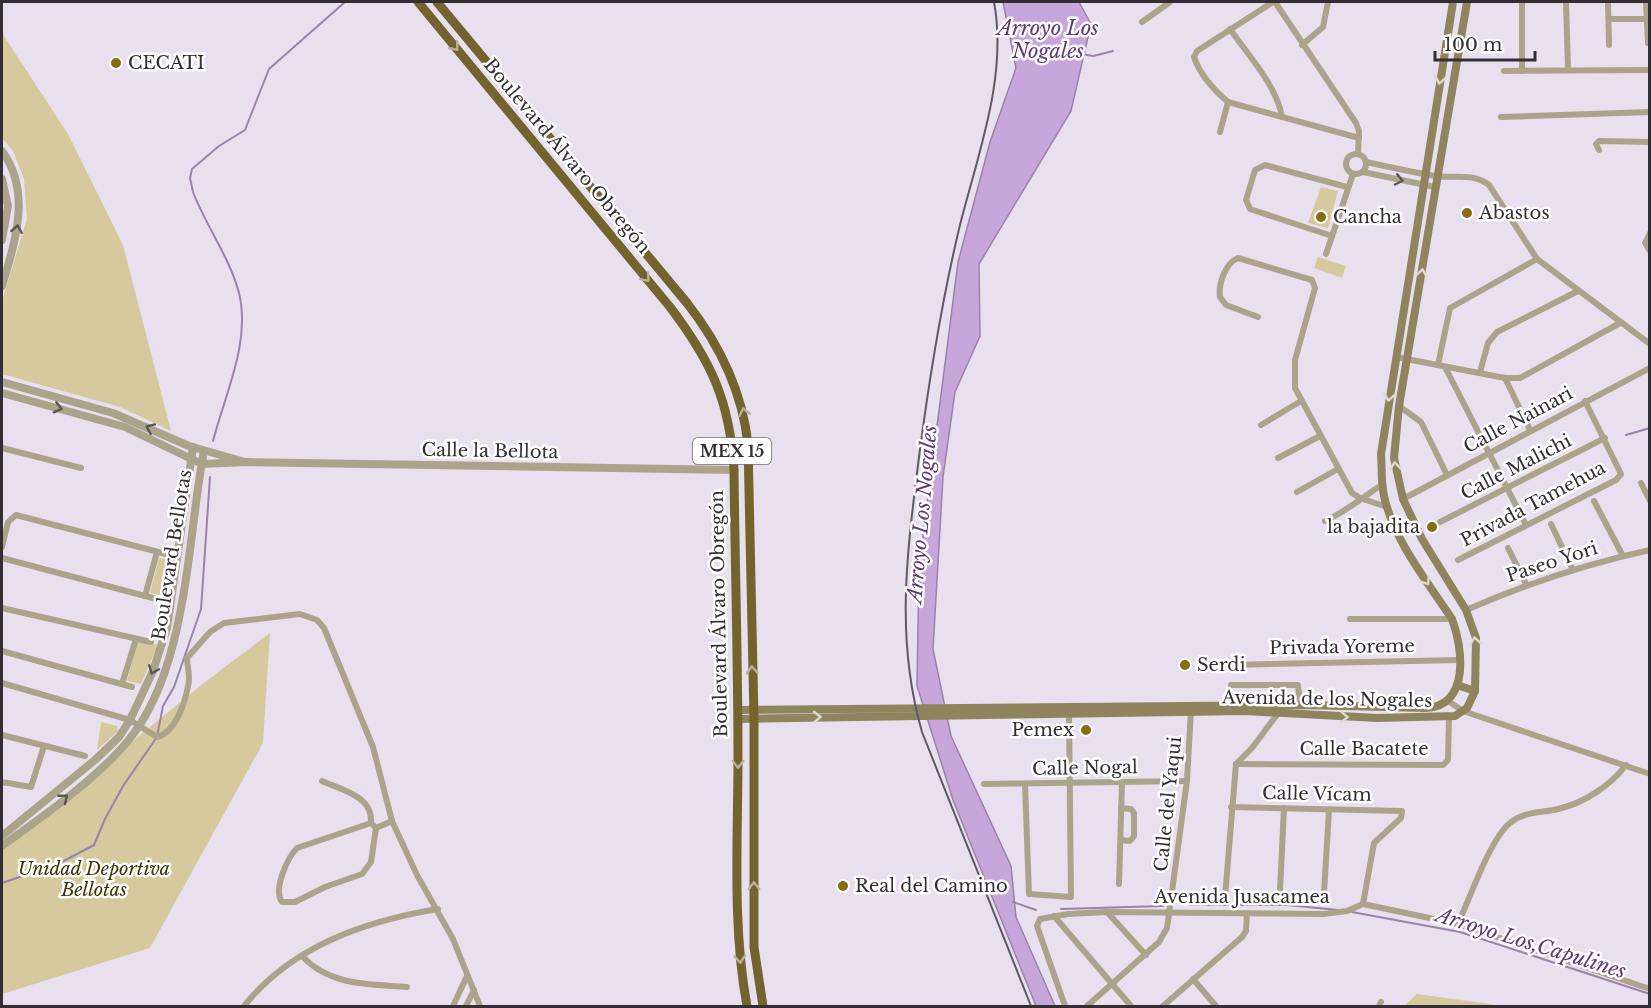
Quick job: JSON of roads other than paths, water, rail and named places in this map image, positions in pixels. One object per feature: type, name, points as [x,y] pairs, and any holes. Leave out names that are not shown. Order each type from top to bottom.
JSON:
[{"type":"highway","name":"Boulevard Álvaro Obregón","points":[[418,2],[696,341],[718,384],[730,437],[734,470],[738,714],[737,912],[741,970],[747,1006]]},
{"type":"highway","name":"Boulevard Álvaro Obregón","points":[[437,2],[687,303],[711,336],[737,387],[746,421],[748,444],[754,714],[754,947],[763,1006]]},
{"type":"main road","name":"Avenida de los Nogales","points":[[949,711],[1069,714],[1300,705],[1426,708],[1440,706],[1448,701],[1457,685],[1460,660],[1452,619],[1404,546],[1387,507],[1383,484],[1383,438],[1454,2]]},
{"type":"main road","points":[[1463,711],[1471,702],[1475,691],[1478,669],[1476,638],[1466,610],[1422,539],[1402,499],[1394,458],[1399,406],[1467,2]]},
{"type":"main road","points":[[1457,685],[1475,691]]},
{"type":"main road","name":"Avenida de los Nogales","points":[[738,714],[1191,710],[1280,712],[1341,717],[1449,717],[1463,711]]},
{"type":"street","points":[[1142,22],[1170,2]]},
{"type":"street","points":[[1359,138],[1228,102],[1213,89],[1194,57],[1197,51],[1274,2],[1356,123],[1359,138],[1358,154],[1366,162],[1438,177],[1474,177],[1489,185],[1537,260],[1650,344]]},
{"type":"street","points":[[1302,45],[1323,27],[1328,2]]},
{"type":"street","points":[[1522,2],[1522,70]]},
{"type":"street","points":[[1566,2],[1568,70]]},
{"type":"street","points":[[1608,2],[1609,45]]},
{"type":"street","points":[[1646,2],[1648,43]]},
{"type":"street","points":[[1609,19],[1648,19]]},
{"type":"street","points":[[1230,29],[1277,98],[1282,117]]},
{"type":"street","points":[[1504,71],[1650,70]]},
{"type":"street","points":[[1221,132],[1228,102]]},
{"type":"street","points":[[1501,117],[1650,112]]},
{"type":"street","points":[[1599,150],[1596,144],[1599,141],[1650,142]]},
{"type":"street","points":[[2,151],[14,173],[20,211],[18,230],[2,286]]},
{"type":"street","points":[[1353,174],[1346,167],[1346,162],[1348,157],[1358,154]]},
{"type":"street","points":[[1363,172],[1366,162]]},
{"type":"street","points":[[1332,236],[1250,209],[1246,200],[1255,171],[1265,165],[1347,187]]},
{"type":"street","points":[[1353,174],[1363,172],[1435,187]]},
{"type":"street","points":[[1326,254],[1353,174]]},
{"type":"street","points":[[2,178],[9,206],[2,240]]},
{"type":"street","points":[[1650,233],[1645,243],[1650,251]]},
{"type":"street","points":[[1258,317],[1226,305],[1220,297],[1227,265],[1234,259],[1238,258],[1312,280],[1314,288],[1293,370],[1295,388],[1352,493],[1387,507]]},
{"type":"street","points":[[1526,525],[1442,366],[1450,308],[1537,260]]},
{"type":"street","points":[[1480,372],[1488,343],[1497,332],[1578,291]]},
{"type":"street","points":[[1396,357],[1505,378],[1520,378],[1620,323]]},
{"type":"street","name":"Calle Nainari","points":[[1402,499],[1650,368]]},
{"type":"street","points":[[1505,378],[1530,430]]},
{"type":"street","name":"Calle la Bellota","points":[[2,382],[127,417],[193,447],[246,462]]},
{"type":"street","points":[[2,393],[125,427],[202,464]]},
{"type":"street","points":[[1260,425],[1301,401]]},
{"type":"street","points":[[1585,401],[1605,438]]},
{"type":"street","points":[[1399,406],[1421,422],[1448,475]]},
{"type":"street","points":[[1278,458],[1320,436]]},
{"type":"street","name":"Privada Tamehua","points":[[1458,560],[1616,480],[1621,474],[1605,438]]},
{"type":"street","name":"Calle Malichi","points":[[1440,522],[1605,438]]},
{"type":"street","name":"Boulevard Bellotas","points":[[2,836],[95,760],[119,737],[130,720],[162,644],[174,556],[193,447]]},
{"type":"street","points":[[2,448],[81,468]]},
{"type":"street","name":"Boulevard Bellotas","points":[[2,846],[105,764],[128,741],[139,726],[173,646],[182,604],[204,451]]},
{"type":"street","name":"Calle la Bellota","points":[[202,464],[246,462],[734,470]]},
{"type":"street","points":[[1297,492],[1338,469]]},
{"type":"street","points":[[1641,483],[1650,501]]},
{"type":"street","points":[[1325,521],[1349,510],[1360,498],[1383,484]]},
{"type":"street","points":[[1594,501],[1623,556]]},
{"type":"street","points":[[2,548],[11,516],[21,516],[188,558]]},
{"type":"street","points":[[1551,524],[1572,568]]},
{"type":"street","points":[[1508,548],[1526,584]]},
{"type":"street","name":"Paseo Yori","points":[[1466,610],[1526,584],[1572,568],[1650,550]]},
{"type":"street","points":[[145,596],[157,552]]},
{"type":"street","points":[[2,558],[182,604]]},
{"type":"street","points":[[2,608],[151,642]]},
{"type":"street","points":[[2,683],[130,720],[157,737],[165,735],[172,728],[188,686],[187,658],[216,627],[224,623],[308,615],[318,620],[324,628],[373,747],[392,821],[417,875],[438,909],[480,1006]]},
{"type":"street","points":[[1350,619],[1452,619]]},
{"type":"street","points":[[122,684],[136,639]]},
{"type":"street","points":[[162,644],[173,646]]},
{"type":"street","points":[[2,651],[132,687]]},
{"type":"street","name":"Privada Yoreme","points":[[1224,664],[1460,660]]},
{"type":"street","points":[[1231,685],[1296,685],[1299,687],[1300,705]]},
{"type":"street","points":[[1448,701],[1463,711],[1650,774]]},
{"type":"street","name":"Calle del Yaqui","points":[[1087,1006],[1146,955],[1164,935],[1171,912],[1187,781],[1191,710]]},
{"type":"street","points":[[1225,897],[1236,764],[1252,748],[1280,712]]},
{"type":"street","points":[[1025,784],[1029,894],[1071,897],[1069,714]]},
{"type":"street","name":"Calle Bacatete","points":[[1236,764],[1443,765],[1448,760],[1449,717]]},
{"type":"street","points":[[2,735],[85,756]]},
{"type":"street","points":[[2,782],[31,787],[44,746]]},
{"type":"street","points":[[95,760],[105,764]]},
{"type":"street","points":[[1458,924],[1503,829],[1526,814],[1558,809],[1580,801],[1603,788],[1626,765]]},
{"type":"street","points":[[322,781],[366,802],[372,812],[373,825],[371,862],[362,874],[325,887],[295,902],[282,902],[278,898],[278,889],[294,850],[373,825],[392,821]]},
{"type":"street","name":"Calle Nogal","points":[[984,784],[1187,781]]},
{"type":"street","points":[[1119,884],[1122,782]]},
{"type":"street","points":[[40,806],[46,813]]},
{"type":"street","name":"Calle Vícam","points":[[1232,807],[1402,811],[1401,818],[1374,843],[1363,904]]},
{"type":"street","points":[[1120,840],[1130,841],[1134,836],[1134,813],[1131,809],[1121,808]]},
{"type":"street","points":[[1280,890],[1284,808]]},
{"type":"street","points":[[1324,893],[1329,810]]},
{"type":"street","name":"Avenida Jusacamea","points":[[1065,1006],[1037,922],[1054,916],[1107,912],[1323,914],[1347,911],[1363,904],[1458,924],[1650,989]]},
{"type":"street","points":[[244,1006],[270,978],[302,956],[355,929],[394,916],[438,909]]},
{"type":"street","points":[[1107,912],[1146,955]]},
{"type":"street","points":[[1163,1006],[1244,934],[1247,914]]},
{"type":"street","points":[[1054,916],[1131,1006]]},
{"type":"street","points":[[302,956],[315,970],[329,977],[407,987]]},
{"type":"street","points":[[453,1006],[467,976]]},
{"type":"street","points":[[1193,979],[1216,1006]]},
{"type":"street","points":[[466,1006],[474,990]]},
{"type":"water","name":"Arroyo Los Nogales","points":[[1003,2],[1079,2],[1091,24],[1071,111],[979,264],[980,336],[955,392],[943,477],[933,649],[951,736],[1011,866],[1016,917],[1055,1006],[1036,1006],[953,800],[917,686],[919,567],[958,262],[990,142],[1016,68]]},
{"type":"waterway","points":[[213,441],[235,368],[242,330],[242,312],[239,293],[230,267],[193,192],[190,178],[192,169],[219,146],[245,130],[269,69],[345,2]]},
{"type":"waterway","points":[[1081,54],[1093,56],[1113,51]]},
{"type":"waterway","points":[[1626,435],[1650,428]]},
{"type":"waterway","points":[[2,883],[58,864],[94,845],[123,786],[157,737],[163,706],[174,687],[201,609],[210,477]]},
{"type":"waterway","points":[[1013,902],[1036,910]]},
{"type":"waterway","name":"Arroyo Los,Capulines","points":[[1189,905],[1287,905],[1338,910]]},
{"type":"waterway","points":[[1061,909],[1163,906]]},
{"type":"waterway","name":"Arroyo Los,Capulines","points":[[1352,912],[1460,932],[1650,994]]},
{"type":"railway","points":[[994,2],[997,31],[994,88],[982,145],[959,229],[931,371],[911,527],[906,629],[908,663],[922,732],[1031,1006]]},
{"type":"place","name":"CECATI","points":[[116,63]]},
{"type":"place","name":"Abastos","points":[[1467,213]]},
{"type":"place","name":"Cancha","points":[[1321,217]]},
{"type":"place","name":"la bajadita","points":[[1432,527]]},
{"type":"place","name":"Serdi","points":[[1185,665]]},
{"type":"place","name":"Pemex","points":[[1086,730]]},
{"type":"place","name":"Real del Camino","points":[[843,886]]},
{"type":"park label","name":"Unidad Deportiva Bellotas","points":[[94,879]]}]
